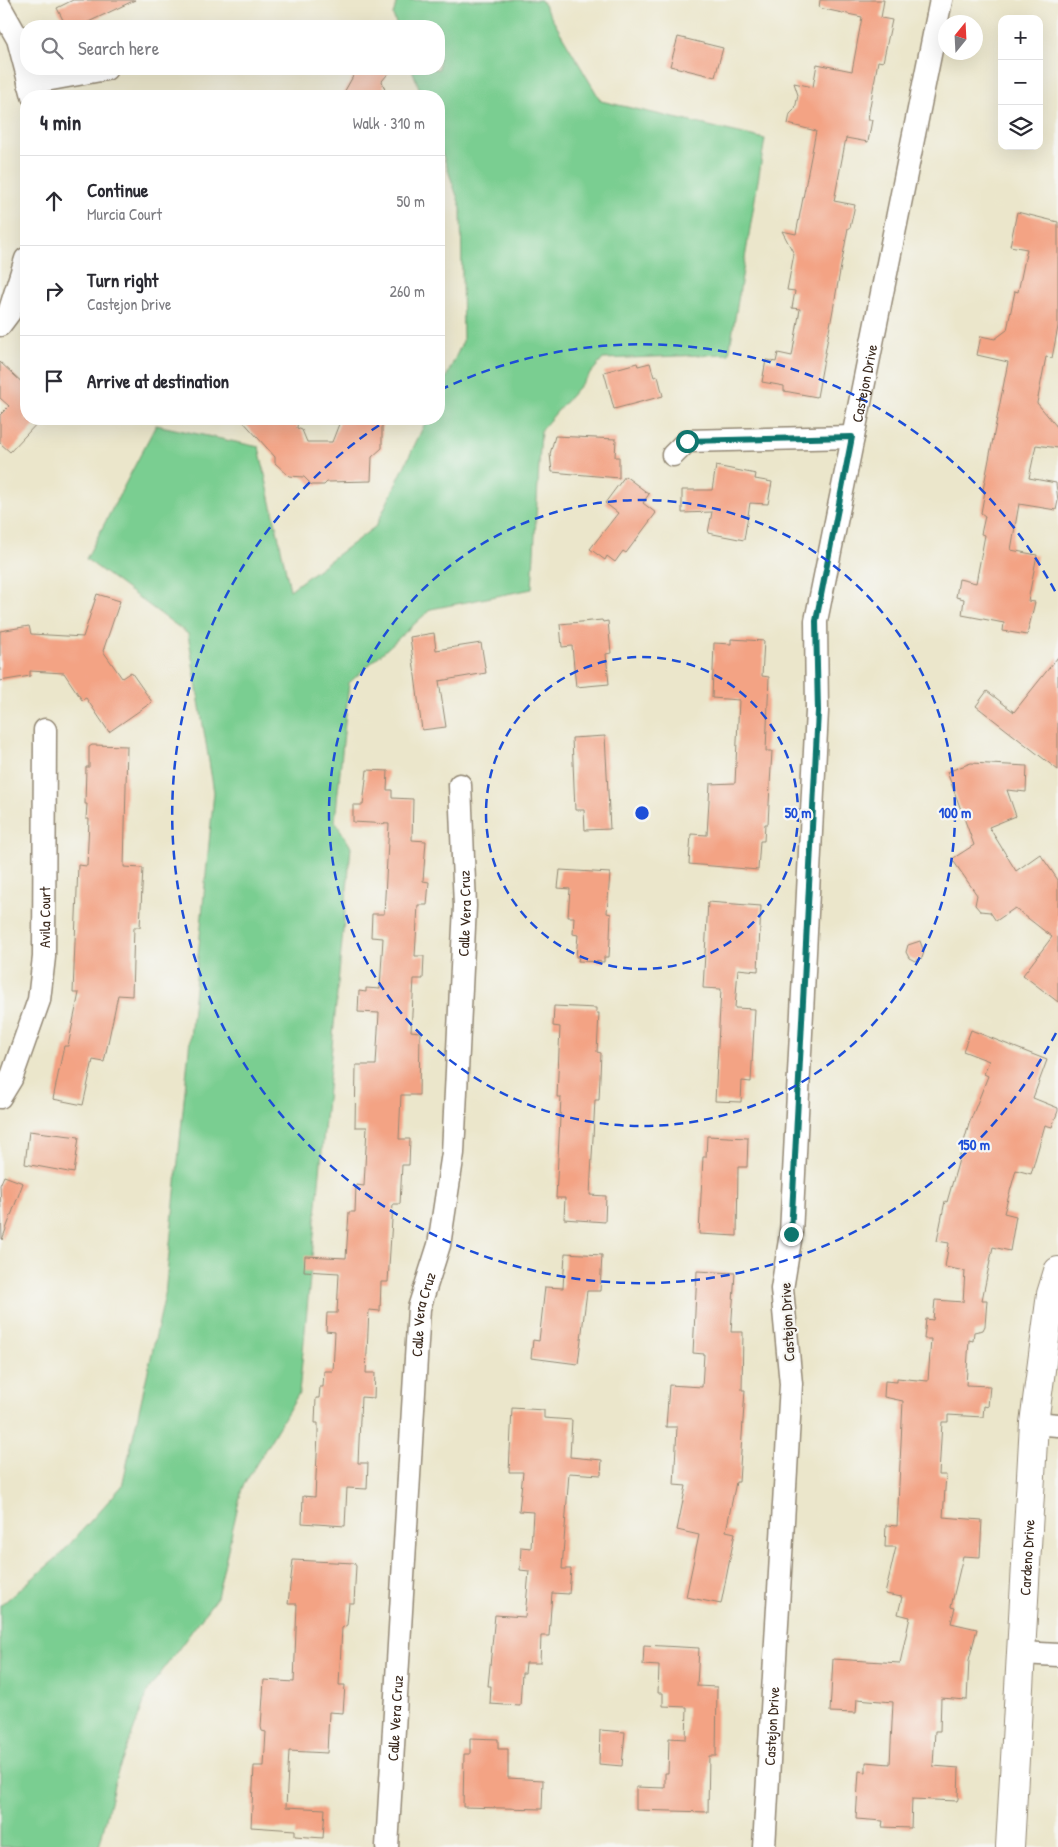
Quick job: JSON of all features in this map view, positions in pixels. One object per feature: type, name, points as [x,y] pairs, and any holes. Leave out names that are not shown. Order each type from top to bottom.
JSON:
[{"type":"street","name":"Castejon Drive","points":[[764,1847],[792,1384],[782,1289],[791,1234],[818,711],[816,621],[941,0]]},
{"type":"street","points":[[0,7],[18,39],[20,47]]},
{"type":"street","points":[[27,75],[31,90],[85,75]]},
{"type":"street","points":[[0,325],[9,313],[20,278]]},
{"type":"street","points":[[673,455],[687,441],[852,437]]},
{"type":"street","name":"Avila Court","points":[[0,1097],[11,1079],[39,1000],[44,957],[45,730]]},
{"type":"street","name":"Calle Vera Cruz","points":[[386,1847],[419,1308],[439,1244],[453,1153],[465,906],[460,785]]},
{"type":"street","name":"Cardeno Drive","points":[[1010,1847],[1022,1653],[1046,1424],[1051,1294],[1058,1271]]},
{"type":"street","points":[[1022,1653],[1058,1655]]},
{"type":"green space","points":[[397,0],[541,0],[601,101],[765,139],[729,354],[603,359],[541,430],[532,589],[431,609],[349,683],[335,821],[351,847],[299,1393],[242,1488],[217,1597],[149,1689],[116,1777],[99,1847],[0,1847],[0,1606],[59,1556],[122,1486],[165,1295],[214,792],[188,634],[86,559],[156,425],[259,447],[290,590],[376,526],[424,425],[445,425],[445,380],[463,341],[461,208],[445,161],[445,90],[420,90],[414,75],[445,75],[445,20],[395,20],[393,15]]},
{"type":"building","points":[[73,0],[135,0],[93,20],[63,20],[57,8]]},
{"type":"building","points":[[820,0],[884,0],[881,18],[892,20],[883,62],[878,61],[868,120],[872,120],[868,142],[846,138],[834,201],[855,205],[850,228],[848,228],[817,397],[784,391],[784,386],[762,382],[766,360],[776,362],[778,353],[792,356],[800,309],[792,308],[795,291],[787,290],[794,254],[782,231],[796,234],[816,131],[788,124],[790,114],[795,109],[798,95],[794,83],[813,87],[817,64],[852,71],[862,17],[819,8]]},
{"type":"building","points":[[678,37],[723,48],[715,77],[670,66]]},
{"type":"building","points":[[354,75],[387,75],[382,81],[385,90],[345,90]]},
{"type":"building","points":[[1017,212],[1058,222],[1058,327],[1052,358],[1046,357],[1037,403],[1058,428],[1058,448],[1036,445],[1029,478],[1056,483],[1058,501],[1056,510],[1019,504],[1011,550],[1037,555],[1028,601],[1035,602],[1027,635],[1003,631],[1004,623],[962,615],[964,599],[956,597],[959,579],[976,583],[985,535],[981,534],[985,516],[981,513],[985,491],[983,490],[1008,362],[977,355],[981,336],[995,339],[1007,330],[1015,291],[1018,292],[1027,249],[1010,246]]},
{"type":"building","points":[[0,362],[20,380],[20,425],[35,425],[10,452],[0,443],[0,415],[9,406],[0,398]]},
{"type":"building","points":[[637,363],[638,366],[650,363],[654,377],[658,376],[663,396],[614,409],[604,372]]},
{"type":"building","points":[[246,425],[297,425],[297,428],[302,430],[307,442],[332,442],[339,425],[382,425],[382,448],[372,457],[371,481],[327,482],[324,485],[312,485],[304,477],[289,476],[275,463],[275,457]]},
{"type":"building","points":[[555,436],[616,439],[615,457],[619,457],[619,478],[552,472],[550,454]]},
{"type":"building","points":[[716,466],[756,474],[755,479],[772,482],[768,504],[750,503],[744,540],[708,533],[712,512],[682,513],[682,490],[712,490]]},
{"type":"building","points":[[625,476],[649,494],[643,503],[656,513],[626,553],[623,551],[615,562],[607,556],[605,560],[590,549],[618,513],[605,503]]},
{"type":"building","points":[[97,594],[120,601],[103,651],[122,678],[131,672],[152,702],[109,732],[86,698],[82,700],[64,673],[30,671],[30,676],[0,681],[0,631],[29,626],[31,634],[83,637]]},
{"type":"building","points":[[602,620],[603,622],[608,621],[611,653],[606,654],[609,684],[576,687],[572,646],[562,647],[560,624]]},
{"type":"building","points":[[434,633],[436,650],[481,643],[486,673],[439,681],[446,727],[422,730],[410,637]]},
{"type":"building","points":[[731,639],[764,641],[762,676],[769,677],[766,751],[772,751],[768,824],[765,824],[764,841],[760,841],[758,870],[689,864],[691,834],[707,835],[710,784],[735,783],[739,700],[712,698],[714,643],[731,644]]},
{"type":"building","points":[[1058,657],[1058,770],[976,706],[987,691],[1014,712]]},
{"type":"building","points":[[605,736],[610,829],[585,830],[584,810],[575,810],[572,738]]},
{"type":"building","points":[[92,745],[127,746],[124,867],[143,868],[140,927],[134,927],[132,996],[118,995],[104,1062],[93,1060],[83,1105],[53,1099],[64,1046],[68,1046],[79,993],[73,993],[78,865],[87,866],[89,819],[86,819],[87,804],[85,804],[86,767],[89,767],[89,747]]},
{"type":"building","points":[[971,763],[1027,766],[1026,792],[1007,790],[1016,816],[989,827],[1016,871],[1040,854],[1058,880],[1058,1002],[1023,975],[1052,937],[1015,908],[996,921],[990,912],[980,911],[975,905],[977,895],[952,859],[974,845],[947,772]]},
{"type":"building","points":[[367,770],[388,771],[387,790],[392,790],[392,798],[413,799],[412,840],[426,841],[423,881],[429,882],[427,905],[418,905],[415,956],[424,956],[423,979],[414,979],[411,1031],[420,1032],[419,1095],[401,1095],[399,1139],[410,1139],[409,1165],[402,1165],[400,1204],[393,1204],[388,1282],[381,1282],[380,1311],[369,1310],[366,1373],[375,1373],[374,1398],[361,1397],[358,1463],[368,1463],[367,1489],[347,1488],[345,1526],[302,1523],[303,1496],[315,1497],[318,1434],[318,1423],[315,1423],[316,1398],[319,1398],[320,1387],[323,1387],[324,1371],[333,1371],[335,1332],[326,1331],[327,1313],[337,1313],[339,1273],[304,1271],[305,1256],[346,1258],[349,1212],[355,1212],[356,1185],[364,1186],[367,1127],[355,1127],[356,1065],[376,1065],[379,1013],[358,1012],[359,991],[366,992],[366,988],[380,989],[383,938],[371,937],[372,914],[384,914],[389,824],[353,822],[353,805],[363,805]]},
{"type":"building","points":[[560,870],[610,873],[607,913],[611,914],[609,957],[604,957],[604,962],[578,961],[579,957],[576,957],[578,935],[573,934],[574,917],[568,917],[570,889],[558,888]]},
{"type":"building","points":[[708,902],[761,906],[758,971],[738,969],[735,1008],[755,1009],[751,1082],[742,1081],[741,1102],[715,1101],[721,989],[703,988]]},
{"type":"building","points":[[920,941],[924,952],[922,958],[915,961],[909,958],[906,952],[908,945]]},
{"type":"building","points":[[554,1006],[596,1008],[596,1013],[599,1013],[597,1052],[601,1053],[599,1100],[595,1100],[590,1195],[606,1196],[605,1222],[564,1219],[565,1198],[556,1198],[561,1097],[557,1097],[560,1027],[553,1026]]},
{"type":"building","points":[[971,1030],[1047,1060],[1033,1098],[1058,1108],[1058,1111],[1052,1127],[1045,1125],[1031,1174],[1016,1170],[1004,1213],[1016,1216],[1010,1251],[993,1247],[982,1300],[987,1300],[985,1326],[983,1330],[974,1332],[973,1341],[969,1340],[966,1385],[990,1386],[988,1407],[984,1406],[983,1417],[948,1415],[948,1422],[942,1422],[939,1475],[946,1475],[943,1517],[982,1520],[980,1557],[963,1556],[951,1607],[955,1608],[951,1623],[977,1629],[969,1660],[967,1700],[941,1698],[940,1731],[935,1731],[933,1766],[959,1768],[958,1799],[957,1801],[912,1799],[911,1828],[882,1827],[883,1821],[856,1819],[859,1771],[866,1772],[866,1762],[890,1764],[893,1702],[857,1699],[856,1713],[830,1712],[833,1659],[900,1663],[910,1617],[898,1614],[902,1597],[885,1594],[896,1547],[885,1547],[886,1525],[897,1526],[903,1401],[884,1397],[885,1381],[897,1382],[897,1378],[928,1381],[931,1339],[924,1339],[926,1319],[933,1320],[935,1300],[963,1302],[965,1271],[945,1267],[949,1243],[937,1241],[945,1201],[947,1202],[969,1124],[988,1076],[984,1074],[989,1061],[963,1051]]},
{"type":"building","points":[[29,1131],[79,1137],[74,1173],[25,1164]]},
{"type":"building","points":[[707,1136],[748,1138],[747,1167],[738,1167],[737,1236],[699,1234],[703,1157],[706,1157]]},
{"type":"building","points":[[4,1176],[23,1183],[2,1240],[0,1185]]},
{"type":"building","points":[[565,1253],[602,1255],[600,1291],[587,1291],[578,1364],[531,1358],[533,1340],[539,1341],[545,1287],[563,1288]]},
{"type":"building","points":[[697,1271],[735,1273],[731,1332],[743,1332],[742,1390],[745,1390],[739,1482],[736,1482],[726,1531],[735,1533],[721,1604],[686,1597],[699,1535],[677,1530],[686,1486],[674,1485],[677,1427],[666,1427],[669,1385],[702,1387],[704,1354],[693,1353]]},
{"type":"building","points":[[512,1408],[544,1410],[544,1418],[572,1420],[570,1457],[602,1460],[601,1475],[569,1473],[562,1569],[571,1569],[569,1594],[552,1593],[549,1636],[541,1636],[540,1663],[526,1663],[525,1673],[522,1673],[520,1706],[490,1704],[491,1686],[488,1686],[495,1615],[525,1617],[529,1571],[520,1570],[521,1547],[531,1548],[533,1512],[519,1511],[523,1472],[509,1472]]},
{"type":"building","points":[[293,1560],[354,1563],[356,1566],[354,1603],[349,1603],[347,1625],[342,1628],[339,1685],[345,1685],[343,1713],[329,1712],[327,1753],[289,1751],[286,1807],[325,1809],[323,1838],[295,1836],[295,1830],[251,1827],[254,1766],[264,1766],[266,1732],[262,1731],[261,1727],[264,1680],[294,1682],[297,1604],[288,1604]]},
{"type":"building","points":[[644,1645],[699,1648],[697,1686],[717,1687],[716,1756],[709,1756],[708,1812],[636,1810],[636,1787],[665,1788],[665,1773],[668,1773],[669,1738],[686,1739],[687,1707],[663,1706],[663,1693],[658,1693],[659,1666],[643,1665]]},
{"type":"building","points":[[600,1730],[625,1732],[622,1766],[599,1764]]},
{"type":"building","points":[[470,1738],[498,1739],[498,1749],[508,1749],[508,1778],[543,1780],[542,1809],[463,1807],[464,1754],[470,1754]]},
{"type":"route","points":[[687,441],[852,437],[816,621],[818,711],[791,1234]]}]
